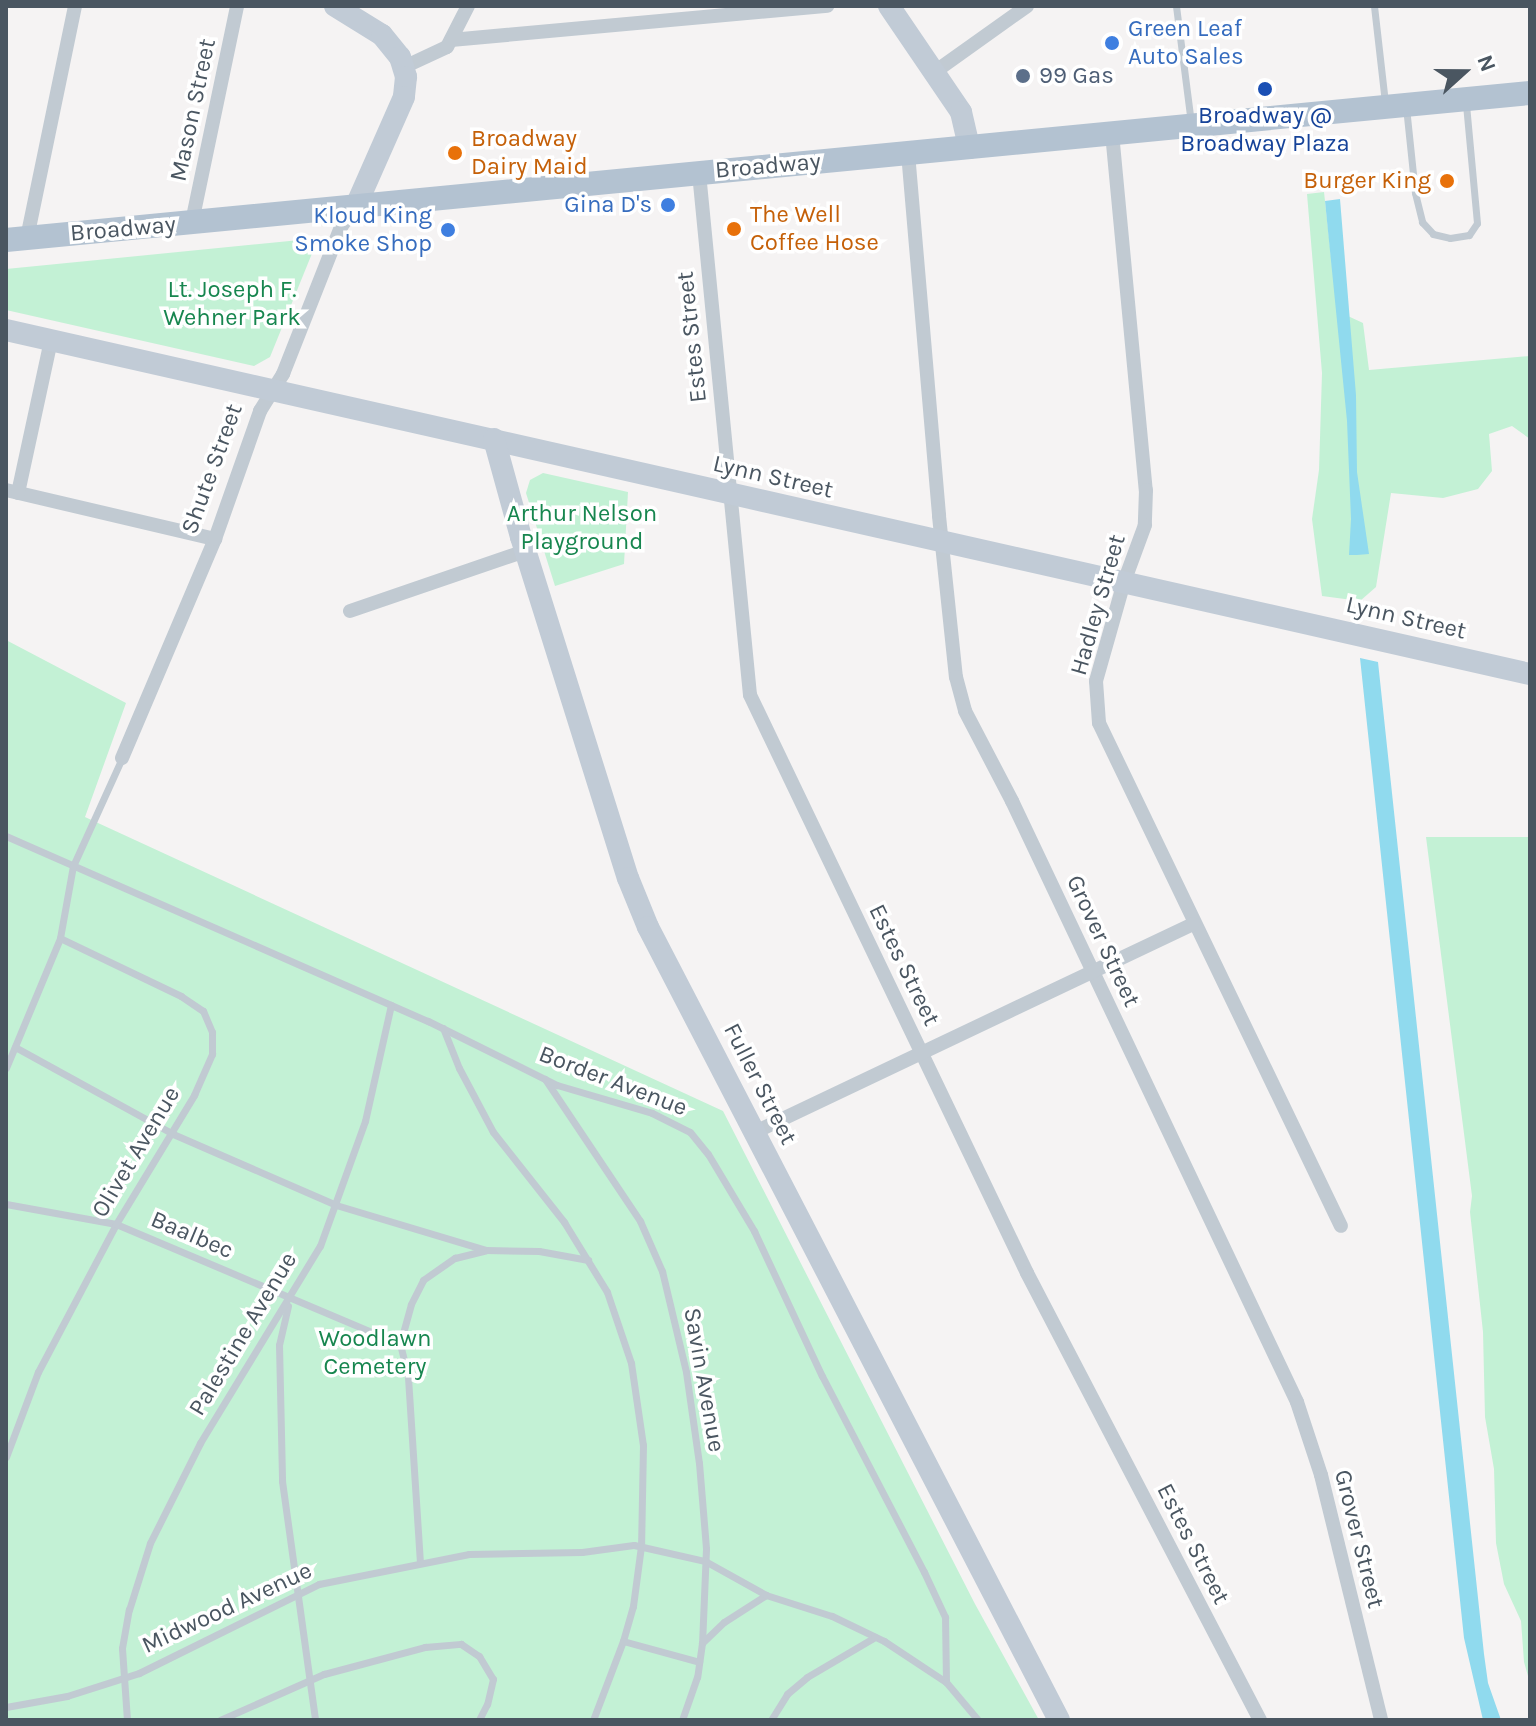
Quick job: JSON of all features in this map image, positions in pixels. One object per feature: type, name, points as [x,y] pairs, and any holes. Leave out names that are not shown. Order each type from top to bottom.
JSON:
[{"type":"main road","points":[[335,6],[382,35],[404,67]]},
{"type":"main road","points":[[889,6],[961,112],[969,148]]},
{"type":"main road","name":"Shute Street","points":[[356,206],[404,97],[404,67]]},
{"type":"main road","name":"Broadway","points":[[16,239],[1530,93]]},
{"type":"main road","name":"Lynn Street","points":[[6,330],[1530,674]]},
{"type":"main road","name":"Fuller Street","points":[[494,439],[525,551],[638,903],[1059,1720]]},
{"type":"street","points":[[16,239],[75,6]]},
{"type":"street","name":"Mason Street","points":[[192,222],[237,6]]},
{"type":"street","points":[[404,67],[447,47],[468,6]]},
{"type":"street","points":[[451,40],[827,6]]},
{"type":"street","points":[[936,71],[1027,6]]},
{"type":"street","name":"Hadley Street","points":[[1112,133],[1146,490],[1145,525],[1124,582],[1096,681],[1099,723],[1193,924],[1341,1226]]},
{"type":"street","name":"Grover Street","points":[[908,153],[956,677],[965,711],[1093,971],[1297,1402],[1321,1475],[1381,1720]]},
{"type":"street","name":"Estes Street","points":[[699,173],[750,695],[1027,1273],[1260,1720]]},
{"type":"street","name":"Shute Street","points":[[122,758],[215,539],[260,411],[274,390],[341,227],[356,206]]},
{"type":"street","points":[[51,340],[12,492],[215,539]]},
{"type":"street","points":[[350,611],[525,551]]},
{"type":"street","points":[[755,1132],[1193,924]]},
{"type":"lane","points":[[1176,6],[1191,125]]},
{"type":"lane","points":[[1374,6],[1422,222],[1433,234],[1450,238],[1469,235],[1477,223],[1466,99]]},
{"type":"lane","points":[[6,1068],[60,938],[73,866],[122,758]]},
{"type":"lane","name":"Border Avenue","points":[[6,836],[443,1028],[544,1079],[652,1113],[690,1132],[708,1154],[754,1231],[822,1376],[940,1605],[945,1617],[946,1682]]},
{"type":"lane","name":"Olivet Avenue","points":[[6,1457],[38,1372],[116,1224],[173,1134],[212,1054],[212,1032],[203,1011],[181,996],[60,938]]},
{"type":"lane","name":"Palestine Avenue","points":[[127,1720],[122,1648],[129,1610],[150,1543],[172,1493],[320,1246],[365,1121],[391,1005]]},
{"type":"lane","points":[[443,1028],[459,1068],[493,1132],[564,1222],[607,1292],[620,1323],[634,1375],[643,1445],[641,1546],[633,1606],[593,1720]]},
{"type":"lane","points":[[15,1047],[173,1134],[336,1205],[486,1250]]},
{"type":"lane","name":"Savin Avenue","points":[[544,1079],[640,1221],[662,1271],[690,1392],[705,1561],[702,1643],[682,1720]]},
{"type":"lane","name":"Baalbec","points":[[6,1204],[116,1224],[289,1300],[400,1344]]},
{"type":"lane","points":[[420,1563],[412,1416],[408,1376],[400,1344],[411,1304],[423,1280],[455,1258],[486,1250],[539,1251],[588,1260]]},
{"type":"lane","points":[[289,1300],[279,1345],[278,1416],[296,1596],[315,1720]]},
{"type":"lane","name":"Midwood Avenue","points":[[6,1707],[67,1696],[123,1678],[319,1584],[469,1554],[582,1552],[641,1546],[705,1561],[766,1595],[832,1616],[875,1637],[946,1682],[978,1720]]},
{"type":"lane","points":[[702,1643],[724,1622],[766,1595]]},
{"type":"lane","points":[[771,1720],[787,1694],[807,1677],[875,1637]]},
{"type":"lane","points":[[623,1641],[699,1662]]},
{"type":"lane","points":[[220,1720],[309,1680],[425,1647],[461,1644],[479,1656],[493,1679],[487,1704],[479,1720]]},
{"type":"green space","points":[[1324,192],[1337,311],[1363,323],[1369,370],[1530,356],[1530,439],[1512,426],[1489,434],[1492,471],[1478,489],[1443,498],[1391,493],[1376,587],[1360,601],[1322,596],[1312,519],[1319,470],[1322,373],[1307,194]]},
{"type":"green space","name":"Lt. Joseph F. Wehner Park","points":[[310,239],[315,246],[270,357],[254,366],[6,310],[6,269]]},
{"type":"green space","name":"Arthur Nelson Playground","points":[[543,473],[628,492],[624,564],[555,586],[526,493],[530,480]]},
{"type":"green space","name":"Woodlawn Cemetery","points":[[6,640],[126,703],[85,817],[723,1111],[975,1604],[1039,1720],[6,1720]]},
{"type":"green space","points":[[1426,837],[1530,837],[1530,1683],[1524,1662],[1521,1621],[1504,1584],[1496,1543],[1494,1469],[1485,1417],[1483,1332],[1470,1212],[1472,1196]]},
{"type":"water","points":[[1340,199],[1356,395],[1357,472],[1369,554],[1357,555],[1349,555],[1351,519],[1347,421],[1325,201]]},
{"type":"water","points":[[1360,658],[1378,662],[1484,1654],[1488,1683],[1501,1720],[1483,1720],[1464,1638]]},
{"type":"place","name":"Green Leaf Auto Sales","points":[[1112,43]]},
{"type":"place","name":"99 Gas","points":[[1023,76]]},
{"type":"place","name":"Broadway @ Broadway Plaza","points":[[1265,89]]},
{"type":"place","name":"Broadway Dairy Maid","points":[[455,153]]},
{"type":"place","name":"Burger King","points":[[1447,181]]},
{"type":"place","name":"Gina D's","points":[[668,205]]},
{"type":"place","name":"The Well Coffee Hose","points":[[734,229]]},
{"type":"place","name":"Kloud King Smoke Shop","points":[[448,230]]}]
